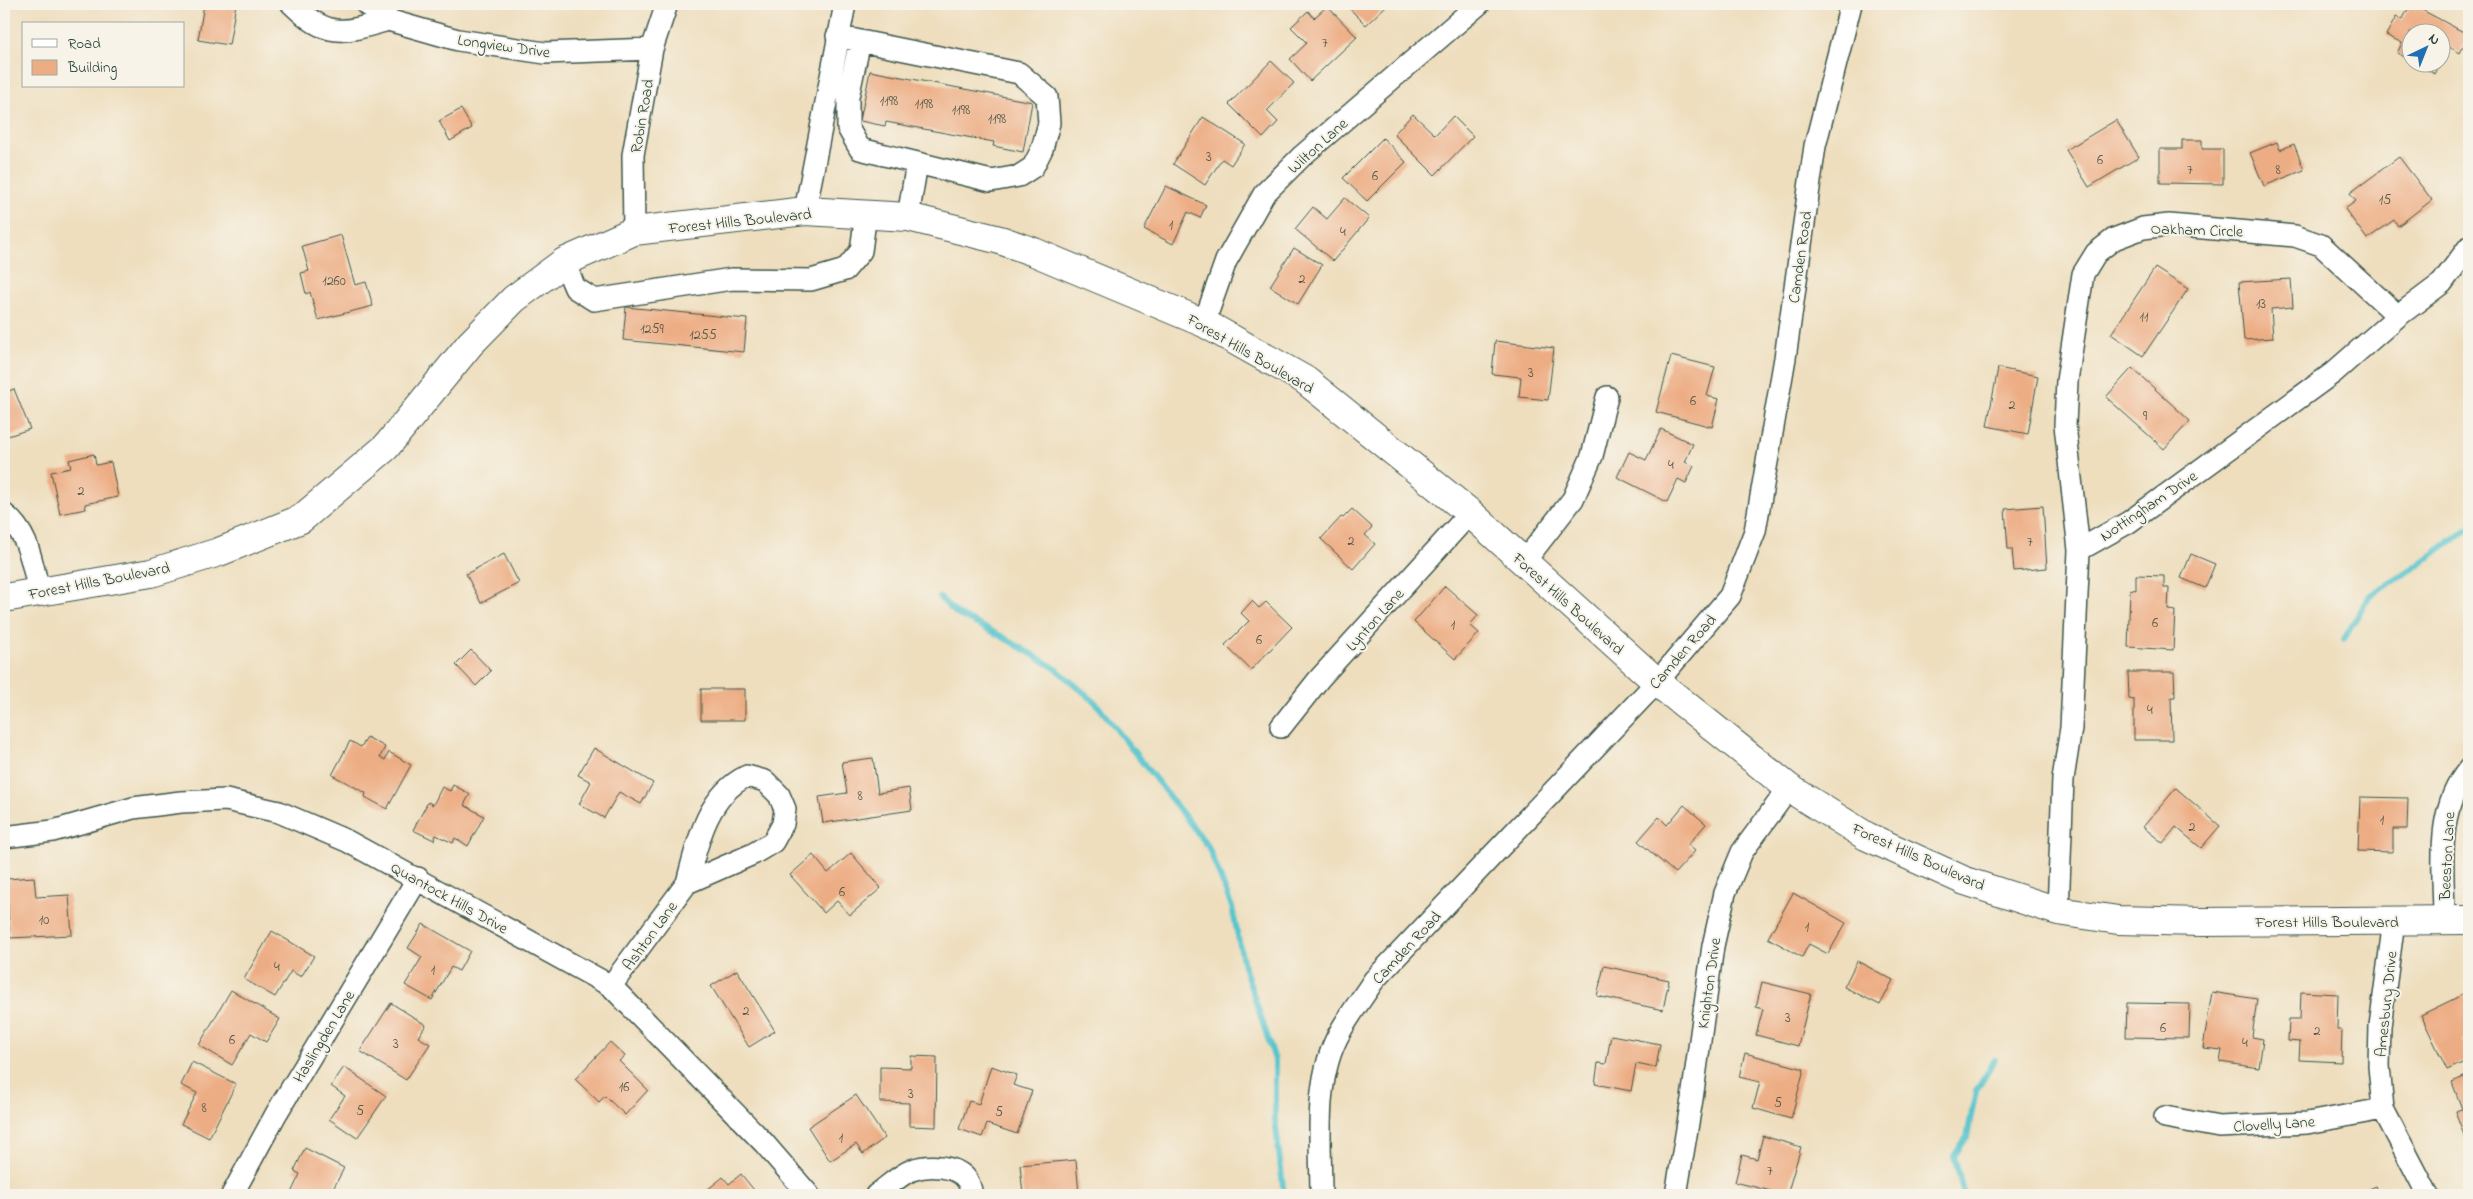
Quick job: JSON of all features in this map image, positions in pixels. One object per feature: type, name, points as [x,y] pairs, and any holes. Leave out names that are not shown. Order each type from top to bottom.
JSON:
[{"type":"main road","name":"Forest Hills Boulevard","points":[[4,598],[151,573],[219,552],[301,519],[386,447],[470,344],[514,299],[564,262],[634,231],[805,211],[866,213],[908,217],[1000,240],[1034,252],[1204,323],[1305,380],[1470,513],[1656,682],[1789,788],[1866,836],[1965,881],[2058,911],[2118,920],[2394,921],[2457,919]]},
{"type":"street","points":[[292,4],[308,20],[332,31],[353,30],[388,20]]},
{"type":"street","name":"Longview Drive","points":[[366,4],[388,20],[458,40],[545,53],[652,49]]},
{"type":"street","name":"Robin Road","points":[[634,231],[633,155],[652,49],[666,4]]},
{"type":"street","points":[[805,211],[837,36],[845,4]]},
{"type":"street","name":"Wilton Lane","points":[[1204,323],[1226,261],[1264,194],[1302,156],[1479,4]]},
{"type":"street","name":"Camden Road","points":[[1321,1195],[1322,1092],[1328,1060],[1344,1025],[1374,980],[1656,682],[1730,596],[1755,531],[1785,358],[1816,146],[1851,4]]},
{"type":"street","points":[[837,36],[1020,73],[1048,97],[1049,123],[1042,149],[1033,167],[1019,176],[991,181],[860,149],[848,128],[848,97],[860,41]]},
{"type":"street","points":[[908,217],[917,163]]},
{"type":"street","points":[[564,262],[575,288],[594,300],[732,279],[811,280],[845,270],[861,252],[866,213]]},
{"type":"street","name":"Oakham Circle","points":[[2078,550],[2065,425],[2067,381],[2083,274],[2096,253],[2114,239],[2143,228],[2169,225],[2295,236],[2321,245],[2398,316]]},
{"type":"street","name":"Nottingham Drive","points":[[2078,550],[2129,522],[2333,374],[2398,316],[2442,283],[2469,247]]},
{"type":"street","points":[[1524,562],[1573,499],[1592,456],[1607,397]]},
{"type":"street","name":"Lynton Lane","points":[[1281,727],[1319,679],[1470,513]]},
{"type":"street","points":[[4,514],[16,523],[26,541],[39,592]]},
{"type":"street","points":[[2058,911],[2063,779],[2071,728],[2078,550]]},
{"type":"street","name":"Beeston Lane","points":[[2457,919],[2444,827],[2449,802],[2469,769]]},
{"type":"street","name":"Ashton Lane","points":[[611,986],[687,883],[700,832],[721,795],[732,783],[747,776],[765,781],[779,795],[785,809],[783,824],[773,842],[753,854],[687,883]]},
{"type":"street","name":"Knighton Drive","points":[[1676,1195],[1692,1098],[1713,946],[1725,893],[1742,852],[1789,788]]},
{"type":"street","name":"Quantock Hills Drive","points":[[4,837],[53,831],[133,808],[181,802],[226,800],[279,812],[347,841],[418,878],[611,986],[758,1136],[809,1195]]},
{"type":"street","name":"Haslingden Lane","points":[[232,1195],[276,1114],[418,878]]},
{"type":"street","name":"Amesbury Drive","points":[[2394,921],[2380,1026],[2379,1066],[2383,1109],[2428,1195]]},
{"type":"street","name":"Clovelly Lane","points":[[2165,1117],[2219,1127],[2307,1123],[2383,1109]]},
{"type":"street","points":[[876,1195],[912,1170],[932,1168],[948,1168],[959,1172],[968,1181],[972,1195]]},
{"type":"building","points":[[204,4],[236,4],[229,45],[198,40]]},
{"type":"building","points":[[1345,4],[1388,4],[1366,25]]},
{"type":"building","points":[[2411,4],[2445,22],[2400,22],[2400,42],[2386,35],[2396,17],[2402,20]]},
{"type":"building","points":[[1327,6],[1357,37],[1310,81],[1290,59],[1307,43],[1291,27],[1308,11],[1314,18]]},
{"type":"building","points":[[2450,25],[2469,35],[2460,53],[2450,48]]},
{"type":"building","points":[[1271,61],[1294,83],[1267,111],[1278,122],[1263,138],[1229,104]]},
{"type":"building","points":[[870,71],[1032,102],[1023,152],[993,146],[994,142],[886,122],[885,126],[860,121]]},
{"type":"building","points":[[461,109],[472,128],[450,141],[439,121]]},
{"type":"building","points":[[1413,114],[1435,135],[1453,116],[1473,136],[1435,175],[1394,134]]},
{"type":"building","points":[[1203,117],[1245,144],[1231,165],[1222,159],[1205,185],[1173,164]]},
{"type":"building","points":[[2116,120],[2139,157],[2089,187],[2066,150]]},
{"type":"building","points":[[1383,138],[1406,162],[1367,201],[1343,178]]},
{"type":"building","points":[[2182,140],[2202,140],[2202,149],[2223,149],[2223,184],[2160,183],[2160,149],[2182,149]]},
{"type":"building","points":[[2277,142],[2280,150],[2294,144],[2304,170],[2264,186],[2250,153]]},
{"type":"building","points":[[2399,157],[2432,200],[2398,226],[2394,220],[2367,239],[2345,209],[2356,201],[2350,193]]},
{"type":"building","points":[[1166,186],[1206,205],[1200,218],[1188,212],[1173,244],[1144,229]]},
{"type":"building","points":[[1345,198],[1369,218],[1333,261],[1295,229],[1313,207],[1327,219]]},
{"type":"building","points":[[341,235],[355,285],[366,282],[373,306],[318,320],[310,292],[306,294],[301,273],[309,271],[302,246]]},
{"type":"building","points":[[1294,248],[1322,265],[1298,304],[1270,286]]},
{"type":"building","points":[[2155,268],[2188,289],[2143,356],[2111,334]]},
{"type":"building","points":[[2291,279],[2293,307],[2271,309],[2273,338],[2244,340],[2239,282]]},
{"type":"building","points":[[626,307],[747,319],[744,352],[623,340]]},
{"type":"building","points":[[1495,341],[1554,348],[1548,400],[1519,397],[1521,377],[1492,374]]},
{"type":"building","points":[[1671,356],[1715,367],[1707,396],[1719,399],[1712,427],[1656,412]]},
{"type":"building","points":[[1998,368],[2038,376],[2028,434],[1987,426]]},
{"type":"building","points":[[2132,368],[2190,421],[2164,449],[2106,397]]},
{"type":"building","points":[[14,389],[30,429],[8,436],[4,428],[4,393]]},
{"type":"building","points":[[1661,429],[1693,444],[1685,462],[1694,466],[1686,483],[1678,479],[1667,502],[1617,477],[1629,452],[1646,460]]},
{"type":"building","points":[[94,454],[96,465],[111,462],[118,497],[85,504],[86,509],[60,514],[51,472],[71,468],[69,460]]},
{"type":"building","points":[[2043,506],[2047,568],[2014,571],[2012,549],[2008,549],[2005,509]]},
{"type":"building","points":[[1352,509],[1372,527],[1365,535],[1375,544],[1353,569],[1321,539],[1341,517],[1343,518]]},
{"type":"building","points":[[504,554],[519,583],[481,603],[466,574]]},
{"type":"building","points":[[2191,554],[2215,564],[2205,588],[2181,578]]},
{"type":"building","points":[[2136,575],[2164,576],[2164,588],[2169,588],[2168,610],[2175,611],[2173,650],[2128,647],[2130,589],[2136,590]]},
{"type":"building","points":[[1445,586],[1478,615],[1470,625],[1479,633],[1455,659],[1414,622]]},
{"type":"building","points":[[1252,601],[1259,608],[1266,602],[1292,627],[1251,670],[1225,645],[1249,621],[1241,613]]},
{"type":"building","points":[[471,650],[491,671],[476,686],[456,665]]},
{"type":"building","points":[[2128,672],[2174,672],[2175,697],[2171,697],[2172,740],[2134,740],[2134,700],[2129,699]]},
{"type":"building","points":[[701,689],[745,689],[745,720],[701,720]]},
{"type":"building","points":[[367,737],[385,747],[380,757],[385,760],[389,752],[411,765],[387,809],[365,797],[366,793],[332,775],[350,741],[361,747]]},
{"type":"building","points":[[594,748],[653,783],[641,804],[619,792],[604,818],[579,804],[591,782],[578,775]]},
{"type":"building","points":[[873,758],[878,793],[909,788],[912,810],[823,823],[819,797],[847,793],[842,762]]},
{"type":"building","points":[[453,785],[470,794],[464,805],[484,816],[468,846],[455,838],[453,843],[436,835],[434,840],[413,830],[428,802],[433,805],[442,787],[450,791]]},
{"type":"building","points":[[2176,788],[2220,826],[2201,848],[2176,827],[2163,843],[2143,827]]},
{"type":"building","points":[[2360,797],[2408,798],[2407,829],[2393,829],[2393,852],[2358,851]]},
{"type":"building","points":[[1684,805],[1706,824],[1688,845],[1695,851],[1675,873],[1638,841],[1659,817],[1667,825]]},
{"type":"building","points":[[851,853],[881,888],[850,915],[837,901],[824,913],[790,875],[813,855],[828,873]]},
{"type":"building","points":[[34,877],[36,897],[69,895],[72,935],[10,938],[6,879]]},
{"type":"building","points":[[1793,893],[1846,923],[1828,954],[1809,944],[1802,957],[1768,938]]},
{"type":"building","points":[[423,924],[470,951],[459,971],[451,967],[432,1000],[405,985],[422,957],[408,948]]},
{"type":"building","points":[[272,931],[314,956],[301,977],[291,971],[275,997],[244,979]]},
{"type":"building","points":[[1857,961],[1893,980],[1880,1005],[1844,987]]},
{"type":"building","points":[[1604,966],[1669,980],[1663,1010],[1597,996]]},
{"type":"building","points":[[737,970],[775,1031],[749,1047],[711,986]]},
{"type":"building","points":[[1762,982],[1811,994],[1798,1046],[1756,1035],[1763,1009],[1756,1007]]},
{"type":"building","points":[[231,990],[280,1019],[266,1042],[251,1033],[232,1065],[199,1045]]},
{"type":"building","points":[[2212,992],[2257,999],[2252,1037],[2263,1039],[2259,1068],[2220,1062],[2222,1050],[2203,1048]]},
{"type":"building","points":[[2301,992],[2338,994],[2337,1030],[2342,1030],[2341,1062],[2299,1060],[2300,1042],[2288,1041],[2289,1019],[2300,1019]]},
{"type":"building","points":[[2464,994],[2469,1004],[2469,1038],[2463,1041],[2469,1054],[2469,1060],[2447,1070],[2421,1015]]},
{"type":"building","points":[[391,1003],[426,1025],[418,1037],[430,1044],[406,1080],[360,1051]]},
{"type":"building","points":[[2127,1003],[2190,1004],[2189,1038],[2126,1037]]},
{"type":"building","points":[[1611,1035],[1660,1044],[1656,1068],[1636,1064],[1631,1091],[1595,1084],[1598,1063],[1606,1064]]},
{"type":"building","points":[[610,1042],[625,1056],[619,1061],[648,1090],[625,1115],[605,1096],[599,1102],[575,1079]]},
{"type":"building","points":[[1745,1053],[1804,1069],[1791,1119],[1753,1108],[1760,1082],[1739,1077]]},
{"type":"building","points":[[911,1056],[937,1057],[936,1127],[909,1126],[909,1103],[880,1102],[880,1067],[911,1068]]},
{"type":"building","points":[[192,1062],[236,1084],[209,1138],[181,1124],[197,1093],[181,1085]]},
{"type":"building","points":[[991,1066],[1017,1075],[1013,1085],[1032,1091],[1017,1134],[987,1124],[982,1137],[959,1129],[969,1101],[979,1104]]},
{"type":"building","points":[[344,1067],[386,1096],[357,1138],[329,1119],[345,1096],[331,1086]]},
{"type":"building","points":[[2469,1075],[2469,1148],[2455,1111],[2462,1109],[2452,1082]]},
{"type":"building","points":[[856,1095],[885,1138],[863,1154],[856,1144],[830,1161],[808,1127]]},
{"type":"building","points":[[1763,1136],[1801,1147],[1787,1195],[1735,1182],[1742,1155],[1757,1159]]},
{"type":"building","points":[[305,1148],[344,1168],[330,1195],[290,1195],[300,1174],[294,1171]]},
{"type":"building","points":[[1076,1160],[1079,1194],[1023,1195],[1020,1165]]},
{"type":"building","points":[[741,1174],[758,1195],[701,1195],[723,1177],[729,1184]]},
{"type":"building","points":[[2376,1186],[2380,1195],[2356,1195]]},
{"type":"waterway","points":[[2344,639],[2370,595],[2413,569],[2469,528]]},
{"type":"waterway","points":[[940,598],[957,614],[1001,636],[1055,668],[1095,702],[1208,846],[1232,907],[1244,966],[1275,1060],[1275,1118],[1284,1195]]},
{"type":"waterway","points":[[1964,1195],[1954,1156],[1967,1137],[1976,1091],[1995,1060]]}]
